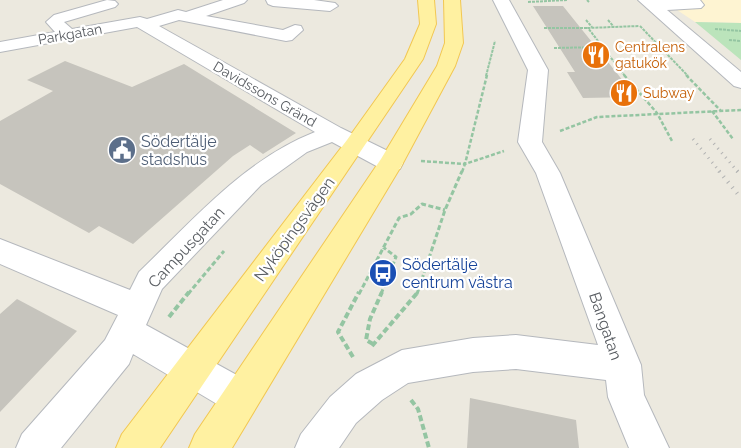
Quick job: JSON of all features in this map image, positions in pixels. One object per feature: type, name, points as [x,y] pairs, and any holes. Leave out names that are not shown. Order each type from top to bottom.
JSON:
[{"type":"main road","name":"Nyköpingsvägen","points":[[136,448],[355,145],[414,59],[428,24],[426,0]]},
{"type":"main road","points":[[209,448],[240,397],[403,162],[446,66],[454,43],[455,27],[452,0]]},
{"type":"street","points":[[189,16],[208,12],[239,0]]},
{"type":"street","points":[[501,0],[523,38],[538,70],[530,142]]},
{"type":"street","points":[[648,2],[696,5],[692,0]]},
{"type":"street","points":[[273,1],[330,6]]},
{"type":"street","points":[[648,2],[741,82]]},
{"type":"street","points":[[68,35],[54,22],[60,18],[110,4]]},
{"type":"street","name":"Parkgatan","points":[[0,47],[143,23],[172,15],[189,16]]},
{"type":"street","points":[[189,16],[286,36],[295,30]]},
{"type":"street","name":"Davidssons Gränd","points":[[143,23],[355,145],[403,162]]},
{"type":"street","name":"Campusgatan","points":[[37,446],[137,328],[150,281],[252,179],[299,147],[333,133]]},
{"type":"street","name":"Bangatan","points":[[315,448],[343,410],[362,375],[473,355],[516,352],[623,365],[548,173],[530,142]]},
{"type":"street","points":[[0,251],[137,328],[192,370],[240,397]]},
{"type":"street","points":[[623,365],[626,396],[648,448]]},
{"type":"path","points":[[529,7],[526,2],[567,0]]},
{"type":"path","points":[[586,20],[592,28]]},
{"type":"path","points":[[608,20],[614,27]]},
{"type":"path","points":[[539,23],[547,36]]},
{"type":"path","points":[[543,28],[644,25]]},
{"type":"path","points":[[639,26],[722,111]]},
{"type":"path","points":[[588,28],[648,105],[657,113],[672,141]]},
{"type":"path","points":[[362,375],[374,344],[417,295],[445,210],[465,164],[495,45],[495,35]]},
{"type":"path","points":[[551,42],[555,49],[604,47]]},
{"type":"path","points":[[403,162],[465,164],[597,117],[741,110]]},
{"type":"path","points":[[712,111],[733,139]]},
{"type":"path","points":[[362,375],[338,332],[399,218],[411,214],[422,204],[445,210]]},
{"type":"path","points":[[137,328],[228,246]]},
{"type":"path","points":[[374,344],[366,340],[366,328],[394,270],[396,257],[384,247]]},
{"type":"path","points":[[406,395],[418,409],[429,448]]},
{"type":"shaded area","points":[[662,0],[741,0],[741,23],[695,22]]},
{"type":"green space","points":[[695,22],[741,23],[741,60],[700,26]]},
{"type":"building","points":[[533,6],[563,6],[636,97],[583,98],[567,72],[575,72]]},
{"type":"building","name":"Södertälje stadshus","points":[[65,61],[132,87],[184,64],[296,133],[263,154],[250,145],[233,156],[133,244],[99,226],[89,233],[0,184],[0,121],[53,91],[27,80]]},
{"type":"building","points":[[17,299],[77,331],[0,412],[0,314]]},
{"type":"building","points":[[470,398],[576,420],[579,448],[467,448]]},
{"type":"railway","points":[[693,139],[720,172]]},
{"type":"railway","points":[[710,139],[738,172]]},
{"type":"railway","points":[[719,171],[741,198]]},
{"type":"railway","points":[[738,172],[741,175]]},
{"type":"place","name":"Centralens gatukök","points":[[596,55]]},
{"type":"place","name":"Subway","points":[[624,93]]},
{"type":"place","name":"Södertälje stadshus","points":[[122,150]]},
{"type":"place","name":"Södertälje centrum västra","points":[[383,273]]}]
